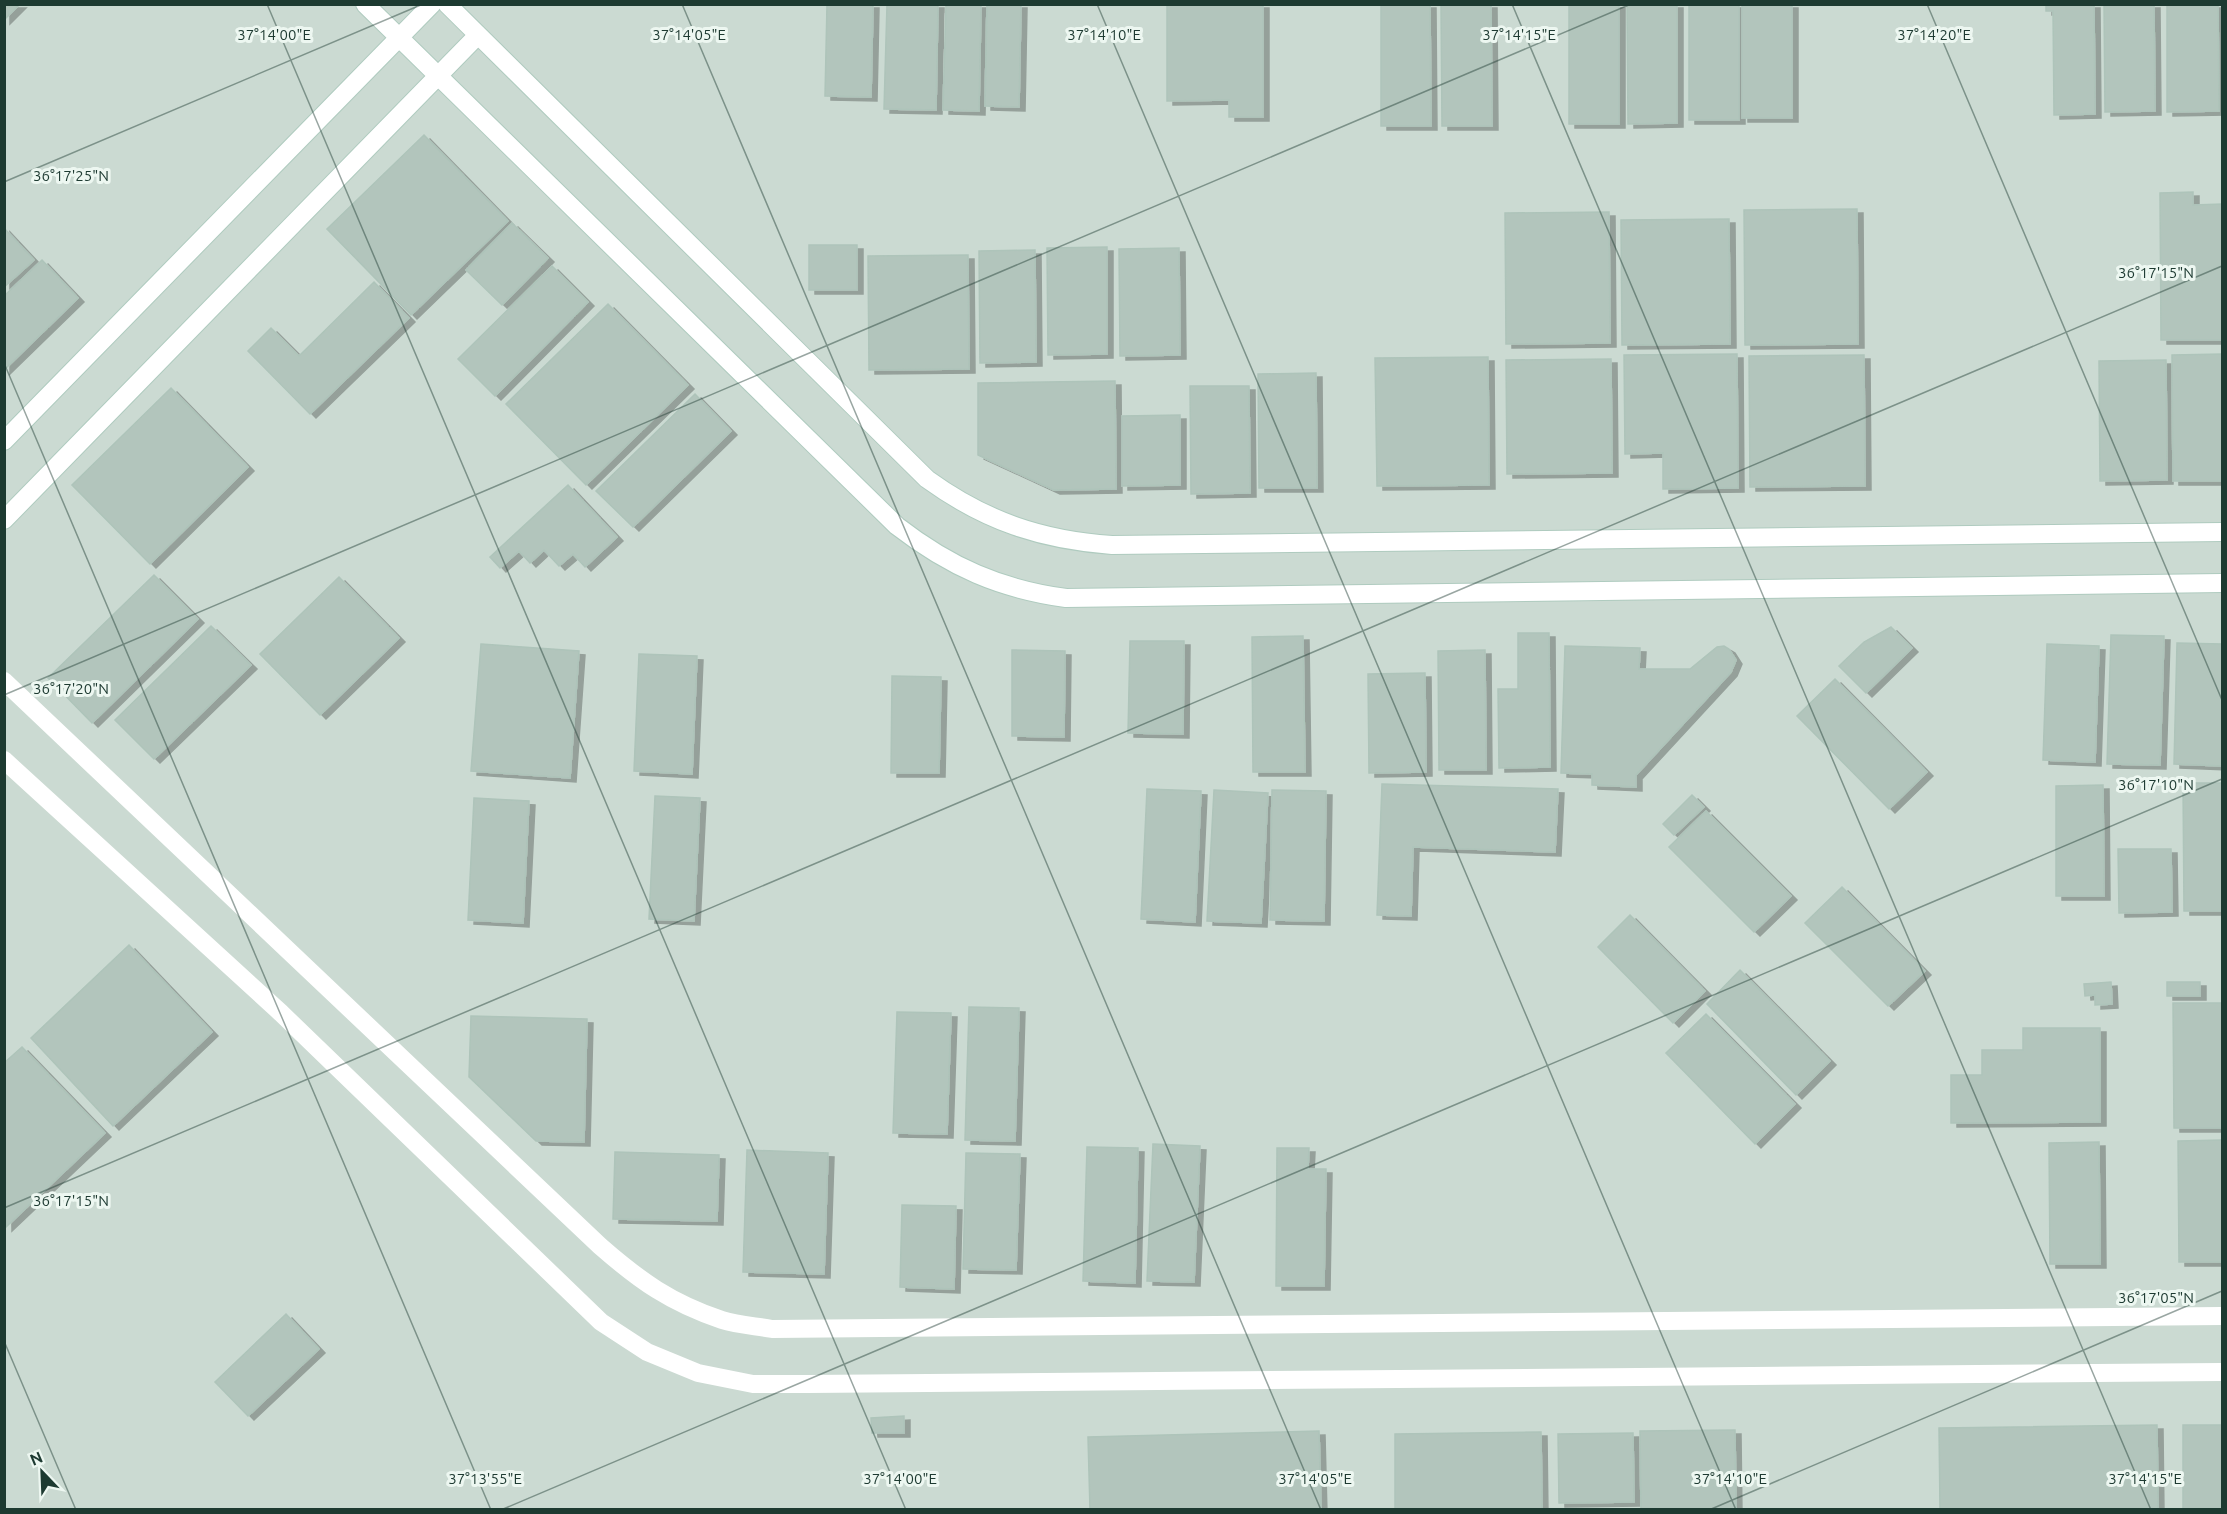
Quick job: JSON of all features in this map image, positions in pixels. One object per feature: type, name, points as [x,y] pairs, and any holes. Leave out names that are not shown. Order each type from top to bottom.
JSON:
[{"type":"street","points":[[365,4],[897,526],[942,558],[974,574],[1015,589],[1040,595],[1078,598],[2223,582]]},
{"type":"street","points":[[4,441],[432,4]]},
{"type":"street","points":[[447,4],[927,479],[975,510],[1028,531],[1056,538],[1113,545],[2223,532]]},
{"type":"street","points":[[4,520],[478,35]]},
{"type":"street","points":[[4,681],[600,1246],[637,1278],[679,1303],[724,1320],[772,1329],[2223,1316]]},
{"type":"street","points":[[4,760],[281,1013],[601,1323],[647,1352],[698,1373],[753,1384],[808,1384],[2223,1372]]},
{"type":"shaded area","points":[[5,5],[2222,5],[2222,1509],[5,1509]]},
{"type":"building","points":[[4,4],[20,4],[4,20]]},
{"type":"building","points":[[827,4],[873,4],[871,97],[825,96]]},
{"type":"building","points":[[887,4],[938,4],[936,110],[884,109]]},
{"type":"building","points":[[946,4],[981,4],[979,111],[943,110]]},
{"type":"building","points":[[987,4],[1021,4],[1019,107],[985,106]]},
{"type":"building","points":[[1167,4],[1263,4],[1263,117],[1229,117],[1229,100],[1167,101]]},
{"type":"building","points":[[1381,4],[1430,4],[1431,126],[1381,126]]},
{"type":"building","points":[[1441,4],[1491,4],[1492,126],[1442,126]]},
{"type":"building","points":[[1569,4],[1619,4],[1619,124],[1569,124]]},
{"type":"building","points":[[1627,4],[1677,4],[1677,123],[1628,124]]},
{"type":"building","points":[[1689,4],[1739,4],[1739,120],[1689,120]]},
{"type":"building","points":[[1742,4],[1792,4],[1792,118],[1742,118]]},
{"type":"building","points":[[2046,4],[2094,4],[2095,114],[2054,115],[2053,11],[2046,11]]},
{"type":"building","points":[[2104,4],[2154,4],[2155,111],[2105,112]]},
{"type":"building","points":[[2167,4],[2218,4],[2219,111],[2167,112]]},
{"type":"building","points":[[424,135],[508,221],[411,315],[327,229]]},
{"type":"building","points":[[2193,192],[2193,205],[2222,204],[2222,340],[2161,340],[2160,193]]},
{"type":"building","points":[[1857,209],[1858,344],[1745,345],[1744,210]]},
{"type":"building","points":[[1609,212],[1610,343],[1506,344],[1505,213]]},
{"type":"building","points":[[1729,219],[1730,344],[1622,345],[1621,220]]},
{"type":"building","points":[[512,223],[548,258],[502,305],[466,270]]},
{"type":"building","points":[[4,228],[34,260],[4,287]]},
{"type":"building","points":[[809,245],[857,245],[857,290],[809,290]]},
{"type":"building","points":[[1107,247],[1107,354],[1048,355],[1047,248]]},
{"type":"building","points":[[1179,248],[1180,355],[1120,356],[1119,249]]},
{"type":"building","points":[[1035,250],[1036,362],[980,363],[979,251]]},
{"type":"building","points":[[968,255],[969,369],[869,370],[868,256]]},
{"type":"building","points":[[42,260],[78,298],[4,370],[4,296]]},
{"type":"building","points":[[552,266],[588,302],[495,396],[458,359]]},
{"type":"building","points":[[374,282],[409,318],[310,414],[248,351],[271,328],[299,356]]},
{"type":"building","points":[[608,304],[688,385],[586,485],[506,404]]},
{"type":"building","points":[[1737,354],[1738,488],[1663,489],[1663,453],[1625,454],[1624,355]]},
{"type":"building","points":[[2222,354],[2222,481],[2173,481],[2172,355]]},
{"type":"building","points":[[1864,355],[1865,486],[1750,487],[1749,356]]},
{"type":"building","points":[[1488,357],[1489,485],[1377,486],[1375,358]]},
{"type":"building","points":[[1611,359],[1612,473],[1507,474],[1506,360]]},
{"type":"building","points":[[2166,360],[2167,480],[2100,481],[2099,361]]},
{"type":"building","points":[[1316,373],[1317,488],[1259,488],[1258,374]]},
{"type":"building","points":[[1115,381],[1116,489],[1054,490],[978,455],[978,383]]},
{"type":"building","points":[[1190,386],[1249,386],[1250,493],[1191,494]]},
{"type":"building","points":[[171,388],[248,467],[150,564],[72,485]]},
{"type":"building","points":[[695,394],[731,431],[633,527],[596,491]]},
{"type":"building","points":[[1180,415],[1180,485],[1122,486],[1122,416]]},
{"type":"building","points":[[568,485],[617,537],[585,567],[573,554],[559,566],[544,550],[530,563],[519,551],[500,568],[490,557]]},
{"type":"building","points":[[154,575],[198,619],[92,723],[48,678]]},
{"type":"building","points":[[339,577],[399,638],[320,715],[260,654]]},
{"type":"building","points":[[211,626],[251,665],[154,759],[115,720]]},
{"type":"building","points":[[1891,627],[1912,648],[1866,693],[1839,666],[1864,642]]},
{"type":"building","points":[[1518,633],[1549,633],[1550,767],[1499,768],[1498,689],[1518,689]]},
{"type":"building","points":[[2111,635],[2164,636],[2160,765],[2107,764]]},
{"type":"building","points":[[1303,636],[1305,772],[1253,772],[1252,637]]},
{"type":"building","points":[[1130,641],[1184,641],[1183,734],[1128,733]]},
{"type":"building","points":[[2177,643],[2222,644],[2222,766],[2174,764]]},
{"type":"building","points":[[481,644],[579,651],[570,778],[471,771]]},
{"type":"building","points":[[2047,644],[2099,646],[2095,762],[2043,760]]},
{"type":"building","points":[[1565,646],[1640,648],[1639,669],[1690,669],[1717,647],[1724,646],[1729,649],[1736,660],[1731,672],[1636,775],[1636,787],[1592,785],[1592,774],[1561,773]]},
{"type":"building","points":[[1012,650],[1065,651],[1064,737],[1012,736]]},
{"type":"building","points":[[1485,650],[1486,770],[1439,770],[1438,651]]},
{"type":"building","points":[[639,654],[697,656],[692,774],[634,771]]},
{"type":"building","points":[[1425,673],[1426,772],[1369,773],[1368,674]]},
{"type":"building","points":[[892,676],[941,677],[939,773],[891,773]]},
{"type":"building","points":[[1835,679],[1927,772],[1889,809],[1797,716]]},
{"type":"building","points":[[2183,783],[2222,783],[2222,911],[2184,911]]},
{"type":"building","points":[[1382,784],[1558,789],[1555,852],[1413,847],[1411,916],[1377,915]]},
{"type":"building","points":[[2103,785],[2104,896],[2056,896],[2056,786]]},
{"type":"building","points":[[1147,789],[1201,791],[1195,922],[1141,919]]},
{"type":"building","points":[[1214,790],[1268,793],[1261,923],[1207,921]]},
{"type":"building","points":[[1272,790],[1326,791],[1324,921],[1270,920]]},
{"type":"building","points":[[1692,795],[1704,807],[1674,835],[1663,824]]},
{"type":"building","points":[[655,796],[700,798],[694,921],[649,919]]},
{"type":"building","points":[[474,798],[529,801],[523,923],[468,920]]},
{"type":"building","points":[[1706,811],[1791,896],[1754,932],[1669,847]]},
{"type":"building","points":[[2118,849],[2171,849],[2172,912],[2119,913]]},
{"type":"building","points":[[1842,887],[1925,971],[1888,1006],[1805,923]]},
{"type":"building","points":[[1630,915],[1705,991],[1673,1023],[1598,947]]},
{"type":"building","points":[[129,945],[212,1032],[113,1126],[31,1038]]},
{"type":"building","points":[[1740,970],[1830,1061],[1796,1095],[1707,1004]]},
{"type":"building","points":[[2111,982],[2112,1004],[2095,1005],[2095,995],[2085,996],[2084,984]]},
{"type":"building","points":[[2167,982],[2200,982],[2200,996],[2167,996]]},
{"type":"building","points":[[2173,1003],[2222,1003],[2222,1128],[2174,1128]]},
{"type":"building","points":[[969,1007],[1019,1008],[1015,1141],[965,1140]]},
{"type":"building","points":[[897,1012],[951,1013],[947,1134],[893,1133]]},
{"type":"building","points":[[1706,1014],[1795,1104],[1755,1144],[1666,1053]]},
{"type":"building","points":[[471,1016],[587,1019],[584,1142],[536,1141],[469,1077]]},
{"type":"building","points":[[2023,1028],[2100,1028],[2100,1122],[1951,1123],[1951,1075],[1982,1075],[1982,1050],[2023,1050]]},
{"type":"building","points":[[22,1047],[105,1133],[6,1227],[4,1063]]},
{"type":"building","points":[[2222,1140],[2222,1262],[2179,1262],[2178,1141]]},
{"type":"building","points":[[2099,1142],[2100,1264],[2050,1264],[2049,1143]]},
{"type":"building","points":[[1153,1144],[1200,1146],[1194,1282],[1147,1281]]},
{"type":"building","points":[[1087,1147],[1138,1148],[1135,1283],[1083,1281]]},
{"type":"building","points":[[1277,1148],[1309,1148],[1308,1169],[1326,1169],[1324,1286],[1276,1286]]},
{"type":"building","points":[[747,1150],[828,1153],[824,1274],[743,1272]]},
{"type":"building","points":[[615,1152],[719,1155],[717,1221],[613,1219]]},
{"type":"building","points":[[966,1153],[1020,1154],[1016,1270],[963,1269]]},
{"type":"building","points":[[902,1205],[956,1206],[954,1289],[900,1287]]},
{"type":"building","points":[[286,1314],[319,1349],[248,1416],[215,1382]]},
{"type":"building","points":[[904,1416],[904,1433],[872,1433],[871,1418]]},
{"type":"building","points":[[2157,1425],[2158,1510],[1940,1510],[1939,1428]]},
{"type":"building","points":[[2183,1425],[2222,1425],[2222,1510],[2183,1510]]},
{"type":"building","points":[[1735,1430],[1736,1510],[1641,1510],[1640,1431]]},
{"type":"building","points":[[1319,1431],[1321,1510],[1090,1510],[1088,1437]]},
{"type":"building","points":[[1541,1432],[1542,1510],[1395,1510],[1395,1434]]},
{"type":"building","points":[[1633,1433],[1634,1502],[1559,1503],[1558,1434]]}]
